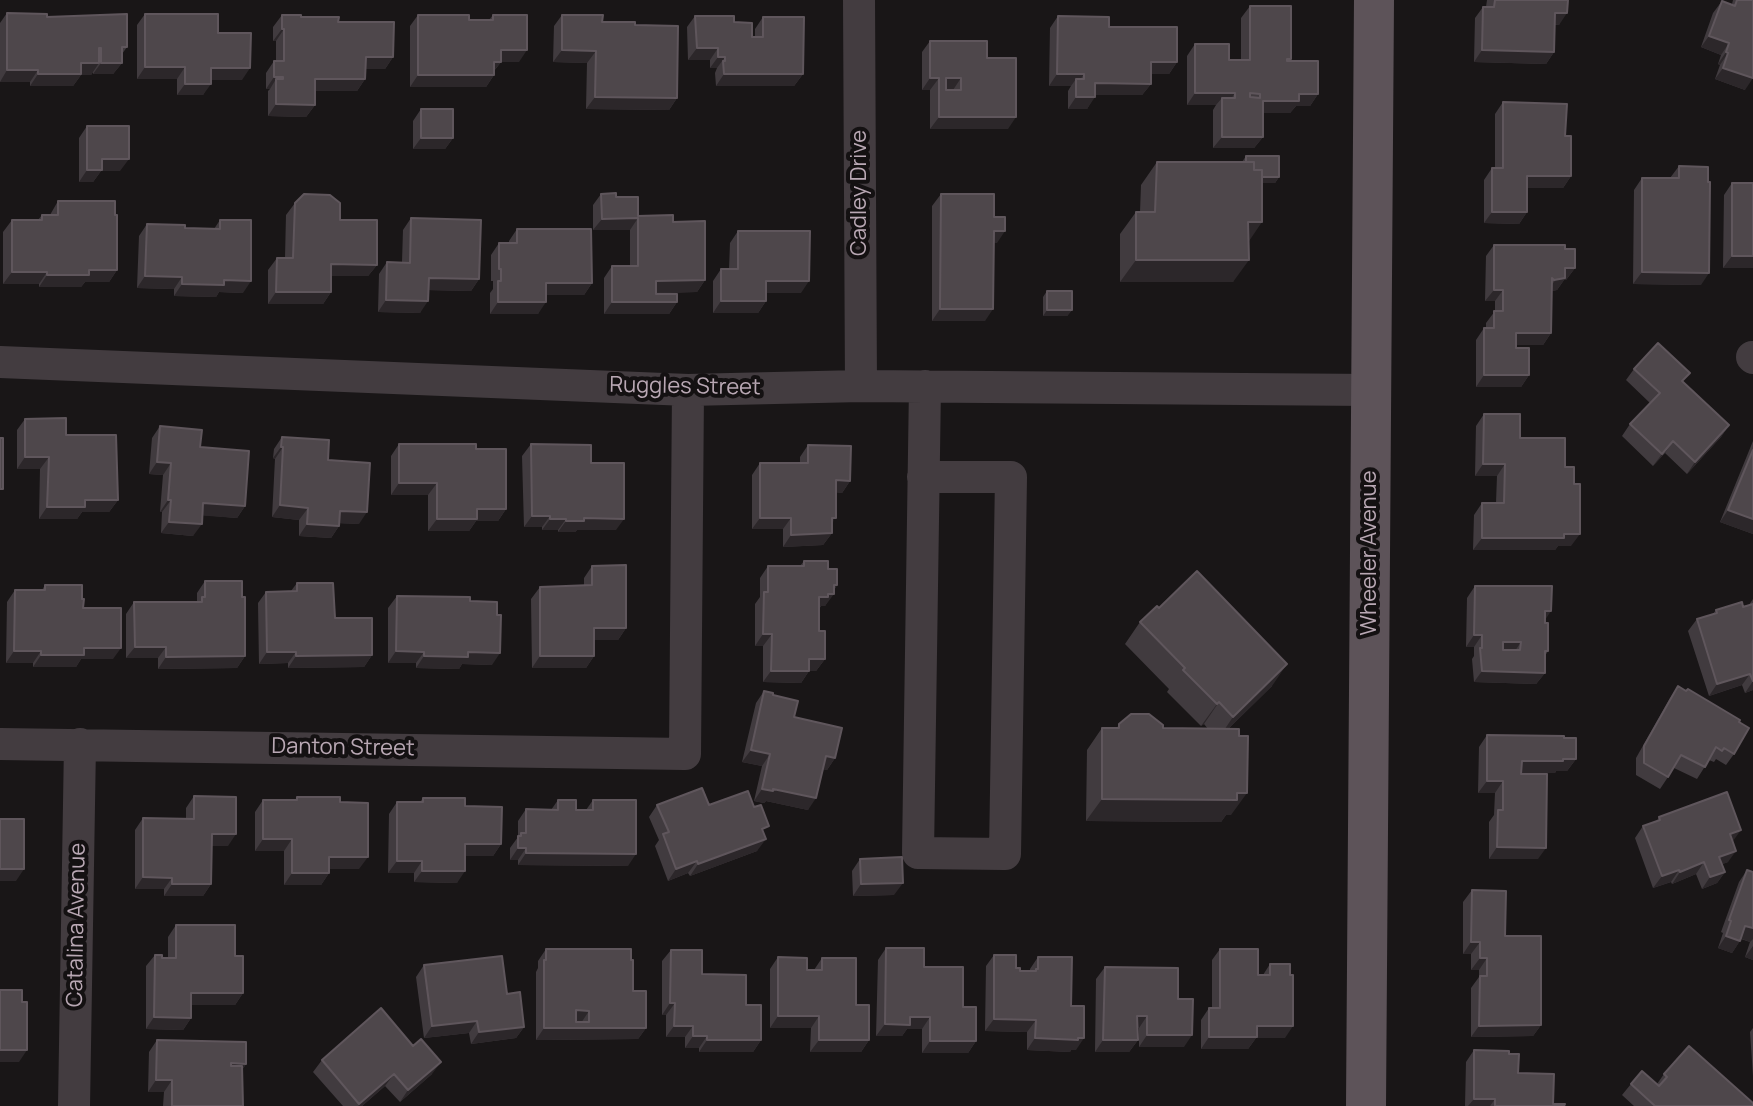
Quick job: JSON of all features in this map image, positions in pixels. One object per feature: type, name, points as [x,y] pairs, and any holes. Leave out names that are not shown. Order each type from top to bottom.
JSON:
[{"type":"main road","name":"Wheeler Avenue","points":[[1366,1106],[1374,0]]},
{"type":"street","name":"Cadley Drive","points":[[859,0],[861,386]]},
{"type":"street","name":"Ruggles Street","points":[[0,362],[688,390],[925,386],[1371,390]]},
{"type":"street","points":[[923,477],[1011,477],[1005,854],[918,853],[923,477],[925,386]]},
{"type":"street","name":"Danton Street","points":[[0,744],[685,754],[688,390]]},
{"type":"street","name":"Catalina Avenue","points":[[74,1106],[80,744]]},
{"type":"building","points":[[1495,0],[1568,0],[1567,13],[1555,13],[1554,52],[1482,50],[1483,7],[1494,7]]},
{"type":"building","points":[[1737,0],[1753,0],[1753,78],[1723,68],[1729,43],[1709,36],[1722,1],[1735,6]]},
{"type":"building","points":[[1250,6],[1291,6],[1291,59],[1287,61],[1318,61],[1318,94],[1299,94],[1299,101],[1263,101],[1263,137],[1222,137],[1222,98],[1235,98],[1235,93],[1195,93],[1195,44],[1229,44],[1229,60],[1250,60]]},
{"type":"building","points":[[7,13],[47,14],[47,17],[127,14],[127,47],[122,47],[122,63],[101,63],[99,48],[99,63],[81,63],[81,74],[7,70]]},
{"type":"building","points":[[145,14],[218,14],[218,33],[251,33],[250,68],[211,68],[211,84],[185,84],[185,67],[145,67]]},
{"type":"building","points":[[282,15],[339,17],[338,22],[394,22],[393,57],[366,57],[365,79],[315,79],[315,105],[276,104],[276,79],[283,79],[274,77],[274,61],[284,61]]},
{"type":"building","points":[[418,15],[469,15],[469,20],[493,20],[493,15],[527,15],[527,50],[501,50],[501,62],[494,62],[494,75],[418,75]]},
{"type":"building","points":[[562,15],[603,15],[602,22],[678,26],[677,98],[595,97],[596,51],[562,50]]},
{"type":"building","points":[[695,16],[734,16],[734,22],[752,23],[752,37],[763,37],[763,17],[804,17],[803,74],[724,74],[725,57],[718,57],[718,48],[697,48]]},
{"type":"building","points":[[1058,16],[1109,17],[1109,27],[1177,27],[1177,62],[1151,62],[1151,84],[1095,83],[1095,97],[1076,97],[1076,79],[1084,79],[1084,74],[1057,74]]},
{"type":"building","points":[[930,41],[987,41],[987,58],[1016,58],[1016,117],[939,117],[939,78],[930,78]],"holes":[[[946,78],[961,78],[961,90],[946,90]]]},
{"type":"building","points":[[1503,102],[1567,104],[1565,136],[1571,136],[1571,176],[1527,176],[1527,212],[1492,212],[1492,168],[1503,168]]},
{"type":"building","points":[[421,109],[453,109],[453,138],[421,138]]},
{"type":"building","points":[[87,126],[129,126],[129,159],[102,159],[102,170],[87,170]]},
{"type":"building","points":[[1246,156],[1279,156],[1279,177],[1262,177],[1262,170],[1254,170],[1254,162],[1246,162]]},
{"type":"building","points":[[1157,162],[1254,162],[1254,170],[1262,170],[1262,222],[1248,222],[1249,260],[1136,260],[1136,212],[1155,212]]},
{"type":"building","points":[[1679,166],[1708,167],[1709,273],[1642,272],[1642,178],[1679,178]]},
{"type":"building","points":[[1732,183],[1753,183],[1753,256],[1732,256]]},
{"type":"building","points":[[616,193],[616,197],[638,197],[638,216],[673,215],[673,222],[705,221],[705,280],[656,281],[656,294],[677,294],[677,302],[612,302],[612,266],[638,266],[638,218],[602,219],[601,194]]},
{"type":"building","points":[[304,194],[330,195],[340,203],[340,220],[377,220],[377,265],[331,264],[331,292],[276,292],[277,258],[293,258],[295,203]]},
{"type":"building","points":[[941,194],[994,194],[994,217],[1005,217],[1005,231],[994,231],[993,309],[940,309]]},
{"type":"building","points":[[58,201],[115,201],[117,270],[89,270],[89,275],[12,272],[12,220],[42,220],[42,215],[58,215]]},
{"type":"building","points":[[411,218],[481,220],[479,279],[429,278],[428,301],[386,300],[387,262],[410,263]]},
{"type":"building","points":[[220,220],[251,220],[251,281],[224,280],[224,285],[182,284],[182,277],[145,276],[147,224],[220,229]]},
{"type":"building","points":[[517,229],[591,229],[592,283],[546,283],[546,302],[498,302],[498,281],[501,281],[499,243],[517,243]]},
{"type":"building","points":[[738,231],[810,231],[809,281],[766,281],[766,301],[721,301],[721,269],[738,269]]},
{"type":"building","points":[[1494,245],[1565,245],[1565,249],[1575,249],[1575,268],[1565,268],[1565,278],[1552,278],[1551,333],[1516,333],[1516,348],[1529,348],[1529,375],[1484,375],[1484,328],[1494,328],[1494,311],[1503,311],[1503,290],[1494,290]]},
{"type":"building","points":[[1047,291],[1072,291],[1072,310],[1047,310]]},
{"type":"building","points":[[1658,343],[1690,373],[1682,381],[1729,425],[1695,462],[1673,441],[1662,454],[1630,424],[1660,393],[1634,369]]},
{"type":"building","points":[[1484,414],[1520,414],[1520,438],[1565,438],[1565,467],[1574,467],[1574,484],[1580,484],[1580,534],[1564,534],[1564,538],[1482,538],[1482,503],[1504,503],[1505,464],[1483,464]]},
{"type":"building","points":[[66,418],[66,435],[116,435],[118,500],[85,500],[85,507],[47,507],[49,457],[25,457],[25,419]]},
{"type":"building","points":[[160,426],[202,430],[200,447],[249,451],[245,506],[203,503],[202,524],[169,522],[171,463],[157,462]]},
{"type":"building","points":[[282,437],[329,440],[328,460],[370,463],[367,512],[340,511],[339,526],[307,524],[308,508],[280,505]]},
{"type":"building","points":[[0,438],[3,438],[3,489],[0,489]]},
{"type":"building","points":[[399,444],[476,444],[476,449],[506,449],[506,509],[477,509],[477,519],[437,519],[437,483],[399,483]]},
{"type":"building","points":[[531,444],[591,445],[591,463],[624,463],[624,519],[566,521],[550,519],[550,516],[532,516]]},
{"type":"building","points":[[808,445],[851,446],[850,481],[836,480],[836,518],[832,518],[832,533],[791,535],[791,518],[760,518],[760,463],[808,463]]},
{"type":"building","points":[[1753,450],[1753,519],[1728,510]]},
{"type":"building","points":[[804,561],[828,561],[828,569],[837,569],[834,594],[819,597],[819,631],[825,631],[825,659],[809,659],[809,671],[771,671],[772,634],[763,634],[768,566],[804,566]]},
{"type":"building","points":[[626,565],[626,628],[594,628],[594,656],[540,656],[540,587],[592,585],[592,566]]},
{"type":"building","points":[[1197,571],[1287,664],[1233,717],[1183,670],[1185,668],[1140,622]]},
{"type":"building","points":[[205,581],[242,581],[245,656],[166,657],[166,647],[135,647],[134,602],[202,602]]},
{"type":"building","points":[[297,583],[333,583],[335,618],[372,618],[372,655],[296,656],[296,652],[267,652],[266,592],[297,591]]},
{"type":"building","points":[[45,585],[82,585],[83,608],[121,608],[121,648],[84,648],[84,655],[41,655],[41,651],[14,651],[15,590],[45,590]]},
{"type":"building","points":[[1475,586],[1552,586],[1551,611],[1545,611],[1548,651],[1545,651],[1545,673],[1482,671],[1482,635],[1474,635]],"holes":[[[1503,642],[1521,642],[1520,650],[1503,650]]]},
{"type":"building","points":[[397,596],[470,597],[470,601],[497,602],[497,615],[501,615],[500,653],[468,652],[468,657],[424,656],[424,652],[396,651]]},
{"type":"building","points":[[1742,602],[1743,607],[1753,604],[1753,681],[1750,674],[1717,684],[1697,619]]},
{"type":"building","points":[[1678,686],[1686,691],[1688,689],[1749,728],[1734,754],[1716,747],[1705,767],[1681,755],[1668,777],[1644,763],[1644,746]]},
{"type":"building","points":[[764,691],[798,701],[794,717],[842,728],[835,758],[826,756],[816,798],[762,789],[770,754],[751,750]]},
{"type":"building","points":[[1131,714],[1149,714],[1163,728],[1239,729],[1239,736],[1248,736],[1247,793],[1237,793],[1237,800],[1102,799],[1102,728],[1119,728],[1119,724]]},
{"type":"building","points":[[1487,735],[1576,738],[1576,759],[1522,761],[1521,774],[1547,774],[1546,848],[1497,847],[1498,810],[1503,810],[1503,781],[1487,781]]},
{"type":"building","points":[[702,788],[709,805],[748,791],[754,807],[761,805],[769,826],[762,829],[766,839],[676,869],[663,834],[669,832],[657,805]]},
{"type":"building","points":[[1727,792],[1741,830],[1730,834],[1736,851],[1719,857],[1725,872],[1710,877],[1704,862],[1662,876],[1643,826]]},
{"type":"building","points":[[194,796],[236,797],[236,834],[212,834],[211,884],[172,884],[172,878],[143,877],[143,818],[194,819]]},
{"type":"building","points":[[297,797],[340,797],[340,802],[368,803],[368,857],[329,857],[329,873],[292,873],[292,839],[263,839],[263,800],[297,800]]},
{"type":"building","points":[[423,798],[465,798],[465,806],[502,807],[501,844],[465,844],[465,871],[422,871],[422,861],[397,861],[397,802],[423,802]]},
{"type":"building","points":[[558,800],[576,800],[576,810],[593,810],[593,800],[636,800],[636,854],[526,853],[526,848],[518,848],[518,836],[526,833],[526,809],[558,810]]},
{"type":"building","points":[[0,819],[24,819],[24,869],[0,869]]},
{"type":"building","points":[[902,857],[903,883],[861,884],[860,859]]},
{"type":"building","points":[[1747,870],[1753,872],[1753,928],[1745,926],[1740,941],[1726,936]]},
{"type":"building","points":[[1472,890],[1506,891],[1505,936],[1541,936],[1541,1025],[1479,1026],[1480,976],[1487,976],[1487,958],[1480,958],[1480,942],[1471,942]]},
{"type":"building","points":[[176,925],[235,925],[235,956],[243,956],[243,993],[191,993],[191,1018],[154,1017],[155,955],[176,958]]},
{"type":"building","points":[[886,948],[924,948],[924,967],[963,967],[963,1007],[976,1007],[976,1041],[930,1041],[930,1017],[910,1017],[910,1025],[885,1024]]},
{"type":"building","points":[[546,949],[631,949],[633,991],[646,991],[646,1028],[544,1028]],"holes":[[[576,1010],[589,1011],[589,1022],[576,1022]]]},
{"type":"building","points":[[1220,949],[1258,949],[1258,975],[1270,975],[1270,964],[1290,964],[1290,975],[1293,975],[1293,1026],[1257,1026],[1257,1037],[1209,1037],[1209,1008],[1220,1008]]},
{"type":"building","points":[[671,950],[702,950],[702,974],[746,975],[746,1005],[761,1005],[761,1040],[707,1040],[707,1036],[693,1036],[693,1026],[674,1026],[675,1003],[670,1003]]},
{"type":"building","points":[[994,955],[1016,955],[1016,968],[1020,971],[1036,971],[1038,957],[1072,957],[1071,1006],[1084,1006],[1084,1038],[1035,1038],[1036,1020],[994,1019]]},
{"type":"building","points":[[502,956],[507,994],[520,992],[524,1027],[479,1032],[477,1021],[432,1026],[424,965]]},
{"type":"building","points":[[778,957],[807,958],[807,970],[822,970],[822,958],[856,958],[856,1005],[869,1005],[869,1040],[819,1040],[819,1016],[778,1016]]},
{"type":"building","points":[[1105,967],[1178,968],[1178,999],[1193,999],[1192,1035],[1147,1035],[1147,1016],[1137,1016],[1138,1040],[1103,1040]]},
{"type":"building","points":[[0,990],[22,990],[22,1002],[27,1002],[27,1050],[0,1050]]},
{"type":"building","points":[[381,1008],[413,1046],[421,1039],[441,1062],[408,1090],[394,1074],[359,1104],[322,1060]]},
{"type":"building","points":[[157,1040],[246,1042],[246,1064],[231,1063],[231,1066],[242,1066],[243,1106],[172,1106],[172,1080],[156,1080]]},
{"type":"building","points":[[1689,1046],[1753,1106],[1655,1106],[1631,1084],[1642,1071],[1659,1086],[1667,1077],[1664,1074]]},
{"type":"building","points":[[1474,1050],[1519,1054],[1518,1073],[1554,1074],[1553,1104],[1564,1106],[1495,1106],[1495,1099],[1474,1099]]}]
